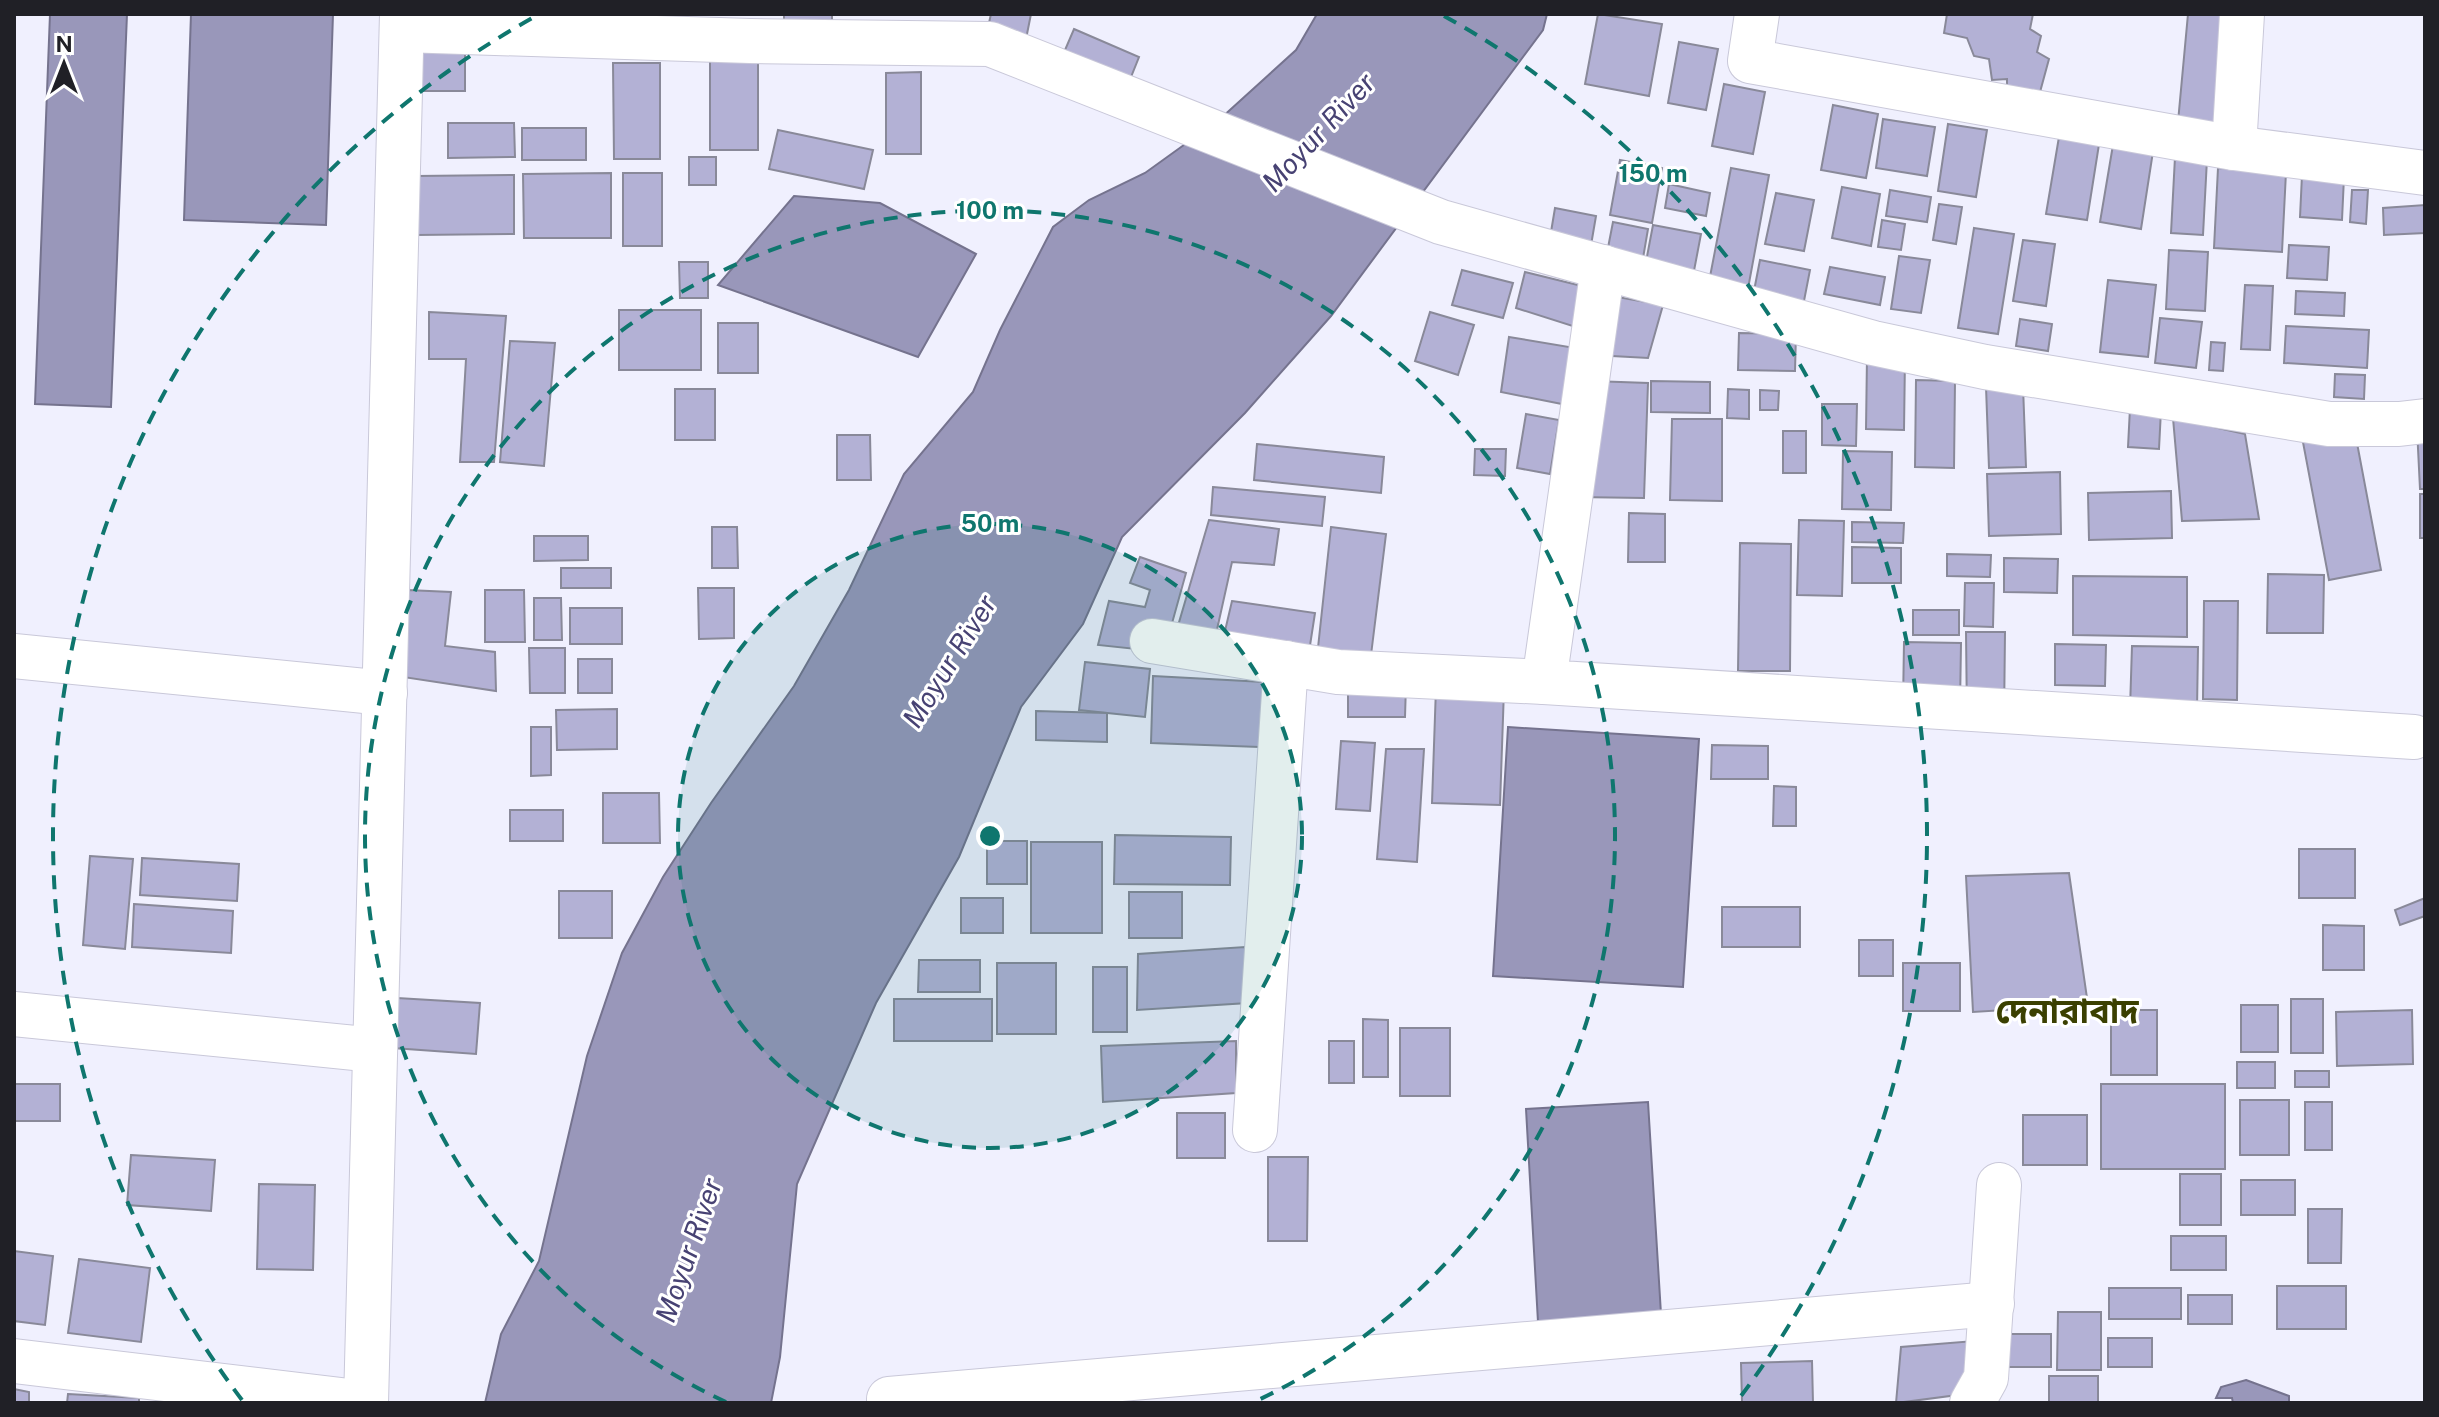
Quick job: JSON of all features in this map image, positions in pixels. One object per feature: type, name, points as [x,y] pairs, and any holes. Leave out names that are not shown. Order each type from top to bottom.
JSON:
[{"type":"street","points":[[1757,14],[1750,61],[2234,148],[2425,173]]},
{"type":"street","points":[[2234,148],[2242,14]]},
{"type":"street","points":[[14,1361],[366,1403],[402,22],[750,41],[990,44],[1441,222],[1873,343],[1985,367],[2329,424],[2425,421]]},
{"type":"street","points":[[1544,682],[1603,267]]},
{"type":"street","points":[[1152,641],[1338,672],[1544,682],[2414,737]]},
{"type":"street","points":[[14,656],[385,693]]},
{"type":"street","points":[[1255,1130],[1286,663]]},
{"type":"street","points":[[14,1014],[375,1050]]},
{"type":"street","points":[[1972,1403],[1986,1378],[1999,1185]]},
{"type":"street","points":[[889,1399],[1992,1304]]},
{"type":"water","points":[[50,14],[127,14],[111,407],[35,404]]},
{"type":"water","points":[[191,14],[333,14],[326,225],[184,220]]},
{"type":"water","name":"Moyur River","points":[[1317,14],[1547,14],[1543,30],[1331,316],[1245,413],[1122,537],[1083,624],[1021,707],[959,857],[876,1003],[797,1184],[780,1357],[771,1403],[485,1403],[501,1334],[539,1261],[587,1056],[622,953],[663,877],[794,686],[849,590],[904,474],[973,392],[1000,330],[1053,227],[1089,200],[1145,173],[1220,119],[1296,50]]},
{"type":"water","points":[[794,196],[880,203],[976,254],[918,357],[718,285]]},
{"type":"water","points":[[1508,727],[1699,739],[1683,987],[1493,976]]},
{"type":"water","points":[[1648,1102],[1661,1314],[1538,1322],[1526,1109]]},
{"type":"water","points":[[2246,1380],[2289,1396],[2289,1403],[2233,1403],[2232,1398],[2216,1398],[2221,1387]]},
{"type":"building","points":[[784,14],[832,14],[832,21],[784,21]]},
{"type":"building","points":[[991,14],[1031,14],[1025,44],[986,36]]},
{"type":"building","points":[[1598,14],[1662,24],[1649,96],[1585,84]]},
{"type":"building","points":[[1947,14],[2033,14],[2030,29],[2041,36],[2037,52],[2049,59],[2037,103],[2007,98],[2007,79],[1992,80],[1989,59],[1974,56],[1967,38],[1944,33]]},
{"type":"building","points":[[2188,14],[2229,14],[2218,134],[2178,122]]},
{"type":"building","points":[[1074,29],[1139,57],[1125,92],[1059,64]]},
{"type":"building","points":[[415,37],[465,37],[465,91],[415,91]]},
{"type":"building","points":[[1679,42],[1718,49],[1706,110],[1668,103]]},
{"type":"building","points":[[710,58],[758,58],[758,150],[710,150]]},
{"type":"building","points":[[613,63],[660,63],[660,159],[614,159]]},
{"type":"building","points":[[921,72],[921,154],[886,154],[886,73]]},
{"type":"building","points":[[1724,84],[1765,92],[1753,154],[1712,146]]},
{"type":"building","points":[[1833,105],[1878,114],[1866,178],[1821,170]]},
{"type":"building","points":[[1883,119],[1935,127],[1927,176],[1876,168]]},
{"type":"building","points":[[448,123],[514,123],[515,157],[448,158]]},
{"type":"building","points":[[1948,124],[1987,130],[1976,197],[1938,191]]},
{"type":"building","points":[[522,128],[586,128],[586,160],[522,160]]},
{"type":"building","points":[[778,130],[873,150],[864,189],[769,169]]},
{"type":"building","points":[[2060,131],[2100,138],[2087,220],[2046,214]]},
{"type":"building","points":[[2114,139],[2154,145],[2141,229],[2100,222]]},
{"type":"building","points":[[689,157],[716,157],[716,185],[689,185]]},
{"type":"building","points":[[2175,157],[2207,159],[2203,235],[2171,233]]},
{"type":"building","points":[[1620,160],[1662,168],[1652,223],[1610,215]]},
{"type":"building","points":[[1731,168],[1769,175],[1747,294],[1708,287]]},
{"type":"building","points":[[2218,168],[2286,172],[2282,252],[2214,248]]},
{"type":"building","points":[[611,173],[611,238],[524,238],[523,174]]},
{"type":"building","points":[[623,173],[662,173],[662,246],[623,246]]},
{"type":"building","points":[[514,175],[514,234],[416,235],[416,176]]},
{"type":"building","points":[[2302,175],[2344,177],[2342,220],[2300,217]]},
{"type":"building","points":[[1669,184],[1710,193],[1706,216],[1665,208]]},
{"type":"building","points":[[1842,187],[1880,194],[1871,246],[1832,238]]},
{"type":"building","points":[[1890,190],[1931,197],[1927,222],[1886,216]]},
{"type":"building","points":[[2352,190],[2368,190],[2366,224],[2350,222]]},
{"type":"building","points":[[1776,193],[1814,200],[1804,251],[1765,244]]},
{"type":"building","points":[[1939,204],[1962,207],[1956,244],[1933,240]]},
{"type":"building","points":[[2425,205],[2425,233],[2384,235],[2383,208]]},
{"type":"building","points":[[1555,208],[1596,216],[1590,251],[1549,244]]},
{"type":"building","points":[[1882,220],[1905,224],[1901,250],[1878,247]]},
{"type":"building","points":[[1613,222],[1648,229],[1642,264],[1606,258]]},
{"type":"building","points":[[1653,225],[1701,234],[1693,276],[1645,267]]},
{"type":"building","points":[[1974,228],[2014,234],[1998,334],[1958,328]]},
{"type":"building","points":[[2023,240],[2055,244],[2046,306],[2013,301]]},
{"type":"building","points":[[2289,245],[2329,247],[2327,280],[2287,278]]},
{"type":"building","points":[[2169,250],[2208,252],[2205,311],[2166,309]]},
{"type":"building","points":[[1899,256],[1930,260],[1921,313],[1891,309]]},
{"type":"building","points":[[1760,260],[1810,270],[1803,306],[1753,296]]},
{"type":"building","points":[[679,262],[708,262],[708,298],[680,298]]},
{"type":"building","points":[[1830,267],[1885,277],[1880,305],[1824,294]]},
{"type":"building","points":[[1462,270],[1513,283],[1503,318],[1452,305]]},
{"type":"building","points":[[1525,272],[1590,288],[1582,329],[1516,308]]},
{"type":"building","points":[[2108,280],[2156,285],[2148,357],[2100,352]]},
{"type":"building","points":[[2245,285],[2273,286],[2270,350],[2241,349]]},
{"type":"building","points":[[2296,291],[2345,293],[2344,316],[2295,314]]},
{"type":"building","points":[[1606,295],[1663,305],[1648,358],[1594,355]]},
{"type":"building","points":[[619,310],[701,310],[701,370],[619,370]]},
{"type":"building","points":[[429,312],[506,316],[494,462],[460,462],[466,359],[429,359]]},
{"type":"building","points":[[1430,312],[1474,325],[1458,375],[1415,361]]},
{"type":"building","points":[[2160,318],[2202,322],[2196,368],[2155,363]]},
{"type":"building","points":[[2020,319],[2052,324],[2048,351],[2016,346]]},
{"type":"building","points":[[718,323],[758,323],[758,373],[718,373]]},
{"type":"building","points":[[2286,326],[2369,330],[2367,368],[2284,363]]},
{"type":"building","points":[[1739,333],[1796,334],[1795,371],[1738,370]]},
{"type":"building","points":[[1509,337],[1581,349],[1572,406],[1501,392]]},
{"type":"building","points":[[510,341],[555,343],[544,466],[500,462]]},
{"type":"building","points":[[2211,342],[2225,343],[2223,371],[2209,370]]},
{"type":"building","points":[[1867,357],[1905,357],[1904,430],[1866,429]]},
{"type":"building","points":[[2335,374],[2365,375],[2364,399],[2334,397]]},
{"type":"building","points":[[1916,380],[1955,381],[1954,468],[1915,467]]},
{"type":"building","points":[[1592,381],[1648,383],[1644,498],[1576,497]]},
{"type":"building","points":[[1651,381],[1710,382],[1710,413],[1651,412]]},
{"type":"building","points":[[2023,386],[2026,467],[1989,468],[1986,387]]},
{"type":"building","points":[[675,389],[715,389],[715,440],[675,440]]},
{"type":"building","points":[[1728,389],[1749,390],[1749,419],[1727,418]]},
{"type":"building","points":[[1760,390],[1779,391],[1778,410],[1760,410]]},
{"type":"building","points":[[1822,404],[1857,404],[1856,446],[1822,445]]},
{"type":"building","points":[[2130,408],[2161,410],[2159,449],[2128,447]]},
{"type":"building","points":[[1526,414],[1559,420],[1550,474],[1517,468]]},
{"type":"building","points":[[2173,418],[2245,434],[2259,519],[2182,521]]},
{"type":"building","points":[[1672,419],[1722,419],[1722,501],[1670,500]]},
{"type":"building","points":[[2425,427],[2425,489],[2420,489],[2417,428]]},
{"type":"building","points":[[1783,431],[1806,431],[1806,473],[1783,473]]},
{"type":"building","points":[[837,435],[870,435],[871,480],[837,480]]},
{"type":"building","points":[[2302,437],[2357,443],[2381,570],[2329,580]]},
{"type":"building","points":[[1257,444],[1384,457],[1381,493],[1254,480]]},
{"type":"building","points":[[1475,449],[1506,449],[1505,476],[1474,475]]},
{"type":"building","points":[[1843,451],[1892,452],[1891,510],[1842,509]]},
{"type":"building","points":[[2060,472],[2061,534],[1989,536],[1987,474]]},
{"type":"building","points":[[1213,487],[1325,497],[1322,526],[1211,515]]},
{"type":"building","points":[[2171,491],[2172,538],[2089,540],[2088,493]]},
{"type":"building","points":[[2420,494],[2425,494],[2425,538],[2420,538]]},
{"type":"building","points":[[1629,513],[1665,514],[1665,562],[1628,562]]},
{"type":"building","points":[[1209,520],[1279,529],[1274,565],[1232,562],[1214,643],[1175,636]]},
{"type":"building","points":[[1799,520],[1844,521],[1842,596],[1797,595]]},
{"type":"building","points":[[1852,522],[1904,523],[1903,543],[1852,542]]},
{"type":"building","points":[[712,527],[737,527],[738,568],[712,568]]},
{"type":"building","points":[[1331,527],[1386,534],[1370,663],[1317,657]]},
{"type":"building","points":[[534,536],[588,536],[588,560],[534,561]]},
{"type":"building","points":[[1740,543],[1791,544],[1790,671],[1738,671]]},
{"type":"building","points":[[1852,547],[1901,548],[1901,583],[1852,583]]},
{"type":"building","points":[[1947,554],[1991,555],[1990,577],[1947,576]]},
{"type":"building","points":[[1140,557],[1186,573],[1164,652],[1098,645],[1109,601],[1145,607],[1150,590],[1130,583]]},
{"type":"building","points":[[2004,558],[2058,559],[2057,593],[2004,592]]},
{"type":"building","points":[[561,568],[611,568],[611,588],[561,588]]},
{"type":"building","points":[[2268,574],[2324,575],[2323,633],[2267,633]]},
{"type":"building","points":[[2073,576],[2187,577],[2187,637],[2073,635]]},
{"type":"building","points":[[1965,583],[1994,583],[1993,627],[1964,626]]},
{"type":"building","points":[[698,588],[734,588],[734,638],[699,639]]},
{"type":"building","points":[[407,590],[451,592],[445,646],[495,652],[496,691],[403,677]]},
{"type":"building","points":[[485,590],[524,590],[525,642],[485,642]]},
{"type":"building","points":[[534,598],[561,598],[562,640],[534,640]]},
{"type":"building","points":[[1232,601],[1315,613],[1309,652],[1221,648]]},
{"type":"building","points":[[2204,601],[2238,601],[2237,700],[2203,699]]},
{"type":"building","points":[[570,608],[622,608],[622,644],[570,644]]},
{"type":"building","points":[[1913,610],[1959,610],[1959,635],[1913,635]]},
{"type":"building","points":[[1966,632],[2005,632],[2004,721],[1967,720]]},
{"type":"building","points":[[1904,642],[1961,643],[1960,706],[1903,705]]},
{"type":"building","points":[[2055,644],[2106,645],[2105,686],[2055,685]]},
{"type":"building","points":[[2132,646],[2198,647],[2197,710],[2130,709]]},
{"type":"building","points":[[529,648],[565,648],[565,693],[530,693]]},
{"type":"building","points":[[578,659],[612,659],[612,693],[578,693]]},
{"type":"building","points":[[1085,662],[1150,669],[1145,717],[1079,710]]},
{"type":"building","points":[[1153,676],[1264,682],[1259,747],[1151,743]]},
{"type":"building","points":[[1348,684],[1406,684],[1405,717],[1348,717]]},
{"type":"building","points":[[1436,687],[1504,689],[1500,805],[1432,803]]},
{"type":"building","points":[[617,709],[617,749],[557,750],[556,710]]},
{"type":"building","points":[[1036,711],[1107,713],[1107,742],[1036,740]]},
{"type":"building","points":[[531,727],[551,727],[551,775],[531,776]]},
{"type":"building","points":[[1341,741],[1375,743],[1370,811],[1336,809]]},
{"type":"building","points":[[1712,745],[1768,746],[1768,779],[1711,779]]},
{"type":"building","points":[[1386,749],[1424,749],[1417,862],[1377,859]]},
{"type":"building","points":[[1774,786],[1796,787],[1796,826],[1773,826]]},
{"type":"building","points":[[603,793],[659,793],[660,843],[603,843]]},
{"type":"building","points":[[510,810],[563,810],[563,841],[510,841]]},
{"type":"building","points":[[1115,835],[1231,837],[1230,885],[1114,884]]},
{"type":"building","points":[[987,841],[1027,841],[1027,884],[987,884]]},
{"type":"building","points":[[1031,842],[1102,842],[1102,933],[1031,933]]},
{"type":"building","points":[[2299,849],[2355,849],[2355,898],[2299,898]]},
{"type":"building","points":[[90,856],[133,859],[125,949],[83,945]]},
{"type":"building","points":[[142,858],[239,864],[237,901],[140,895]]},
{"type":"building","points":[[2069,873],[2088,1005],[1973,1012],[1966,876]]},
{"type":"building","points":[[559,891],[612,891],[612,938],[559,938]]},
{"type":"building","points":[[1129,892],[1182,892],[1182,938],[1129,938]]},
{"type":"building","points":[[961,898],[1003,898],[1003,933],[961,933]]},
{"type":"building","points":[[2425,898],[2425,916],[2400,925],[2395,910]]},
{"type":"building","points":[[134,904],[233,911],[231,953],[132,947]]},
{"type":"building","points":[[1722,907],[1800,907],[1800,947],[1722,947]]},
{"type":"building","points":[[2323,925],[2364,926],[2364,970],[2323,970]]},
{"type":"building","points":[[1859,940],[1893,940],[1893,976],[1859,976]]},
{"type":"building","points":[[1245,947],[1248,1003],[1137,1010],[1138,954]]},
{"type":"building","points":[[919,960],[980,960],[980,992],[918,992]]},
{"type":"building","points":[[997,963],[1056,963],[1056,1034],[997,1034]]},
{"type":"building","points":[[1903,963],[1960,963],[1960,1011],[1903,1011]]},
{"type":"building","points":[[1093,967],[1127,967],[1127,1032],[1093,1032]]},
{"type":"building","points":[[397,998],[480,1003],[476,1054],[393,1048]]},
{"type":"building","points":[[894,999],[992,999],[992,1041],[894,1041]]},
{"type":"building","points":[[2291,999],[2323,999],[2323,1053],[2291,1053]]},
{"type":"building","points":[[2241,1005],[2278,1005],[2278,1052],[2241,1052]]},
{"type":"building","points":[[2111,1010],[2157,1010],[2157,1075],[2111,1075]]},
{"type":"building","points":[[2412,1010],[2413,1064],[2337,1066],[2336,1012]]},
{"type":"building","points":[[1363,1019],[1388,1020],[1388,1077],[1363,1077]]},
{"type":"building","points":[[1400,1028],[1450,1028],[1450,1096],[1400,1096]]},
{"type":"building","points":[[1236,1041],[1236,1093],[1103,1102],[1101,1046]]},
{"type":"building","points":[[1329,1041],[1354,1041],[1354,1083],[1329,1083]]},
{"type":"building","points":[[2237,1062],[2275,1062],[2275,1088],[2237,1088]]},
{"type":"building","points":[[2295,1071],[2329,1071],[2329,1087],[2295,1087]]},
{"type":"building","points":[[14,1084],[60,1084],[60,1121],[14,1121]]},
{"type":"building","points":[[2101,1084],[2225,1084],[2225,1169],[2101,1169]]},
{"type":"building","points":[[2240,1100],[2289,1100],[2289,1155],[2240,1155]]},
{"type":"building","points":[[2305,1102],[2332,1102],[2332,1150],[2305,1150]]},
{"type":"building","points":[[1177,1113],[1225,1113],[1225,1158],[1177,1158]]},
{"type":"building","points":[[2023,1115],[2087,1115],[2087,1165],[2023,1165]]},
{"type":"building","points":[[131,1155],[215,1160],[211,1211],[127,1205]]},
{"type":"building","points":[[1268,1157],[1308,1157],[1307,1241],[1268,1241]]},
{"type":"building","points":[[2180,1174],[2221,1174],[2221,1225],[2180,1225]]},
{"type":"building","points":[[2241,1180],[2295,1180],[2295,1215],[2241,1215]]},
{"type":"building","points":[[259,1184],[315,1185],[313,1270],[257,1269]]},
{"type":"building","points":[[2308,1209],[2342,1209],[2341,1263],[2308,1263]]},
{"type":"building","points":[[2171,1236],[2226,1236],[2226,1270],[2171,1270]]},
{"type":"building","points":[[14,1251],[53,1256],[45,1325],[14,1321]]},
{"type":"building","points":[[79,1259],[150,1268],[141,1342],[68,1333]]},
{"type":"building","points":[[2277,1286],[2346,1286],[2346,1329],[2277,1329]]},
{"type":"building","points":[[2109,1288],[2181,1288],[2181,1319],[2109,1319]]},
{"type":"building","points":[[2188,1295],[2232,1295],[2232,1324],[2188,1324]]},
{"type":"building","points":[[2058,1312],[2101,1312],[2101,1370],[2057,1370]]},
{"type":"building","points":[[1989,1334],[2051,1334],[2051,1367],[1989,1367]]},
{"type":"building","points":[[2108,1338],[2152,1338],[2152,1367],[2108,1367]]},
{"type":"building","points":[[1974,1341],[1965,1394],[1896,1403],[1901,1347]]},
{"type":"building","points":[[1812,1361],[1813,1403],[1742,1403],[1741,1363]]},
{"type":"building","points":[[2049,1376],[2098,1376],[2098,1403],[2049,1403]]},
{"type":"building","points":[[14,1389],[29,1392],[29,1403],[14,1403]]},
{"type":"building","points":[[68,1394],[139,1398],[139,1403],[67,1403]]},
{"type":"district","name":"দেনারাবাদ","points":[[2067,1011]]}]
